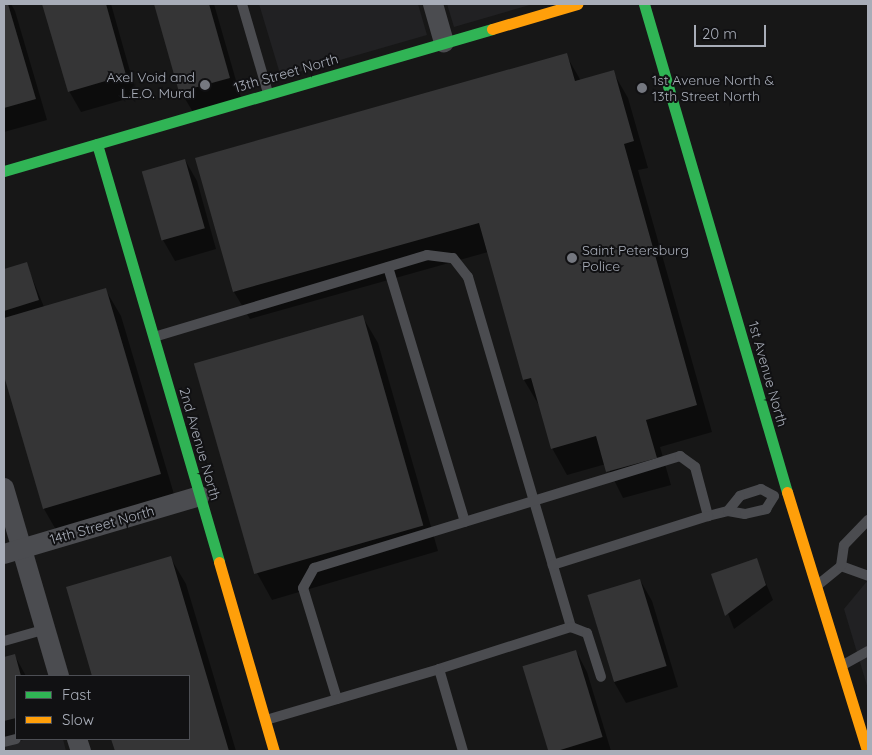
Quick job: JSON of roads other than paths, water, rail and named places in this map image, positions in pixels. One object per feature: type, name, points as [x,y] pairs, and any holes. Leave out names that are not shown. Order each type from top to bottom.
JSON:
[{"type":"street","points":[[432,4],[444,42]]},
{"type":"street","name":"13th Street North","points":[[4,171],[577,4]]},
{"type":"street","name":"1st Avenue North","points":[[644,4],[787,492],[818,585],[867,751]]},
{"type":"street","name":"2nd Avenue North","points":[[96,144],[274,751]]},
{"type":"street","points":[[4,488],[13,551],[46,629],[59,675]]},
{"type":"street","name":"14th Street North","points":[[13,551],[200,496]]},
{"type":"lane","points":[[242,4],[268,94]]},
{"type":"lane","points":[[153,337],[427,255],[453,258],[468,277],[571,627]]},
{"type":"lane","points":[[388,267],[465,522]]},
{"type":"lane","points":[[337,699],[303,588],[314,568],[680,456],[695,467],[708,516]]},
{"type":"lane","points":[[728,511],[740,496],[761,490],[774,496]]},
{"type":"lane","points":[[553,565],[708,516],[728,511],[745,514],[766,509],[774,496],[787,492]]},
{"type":"lane","points":[[818,585],[841,566],[844,546],[868,520]]},
{"type":"lane","points":[[841,566],[868,576]]},
{"type":"lane","points":[[265,720],[439,669],[571,627],[588,633],[602,677]]},
{"type":"lane","points":[[4,641],[46,629]]},
{"type":"lane","points":[[842,665],[868,651]]},
{"type":"lane","points":[[439,669],[463,751]]},
{"type":"place","name":"Axel Void and L.E.O. Mural","points":[[205,85]]},
{"type":"place","name":"1st Avenue North & 13th Street North","points":[[642,88]]},
{"type":"place","name":"Saint Petersburg Police","points":[[572,258]]}]
